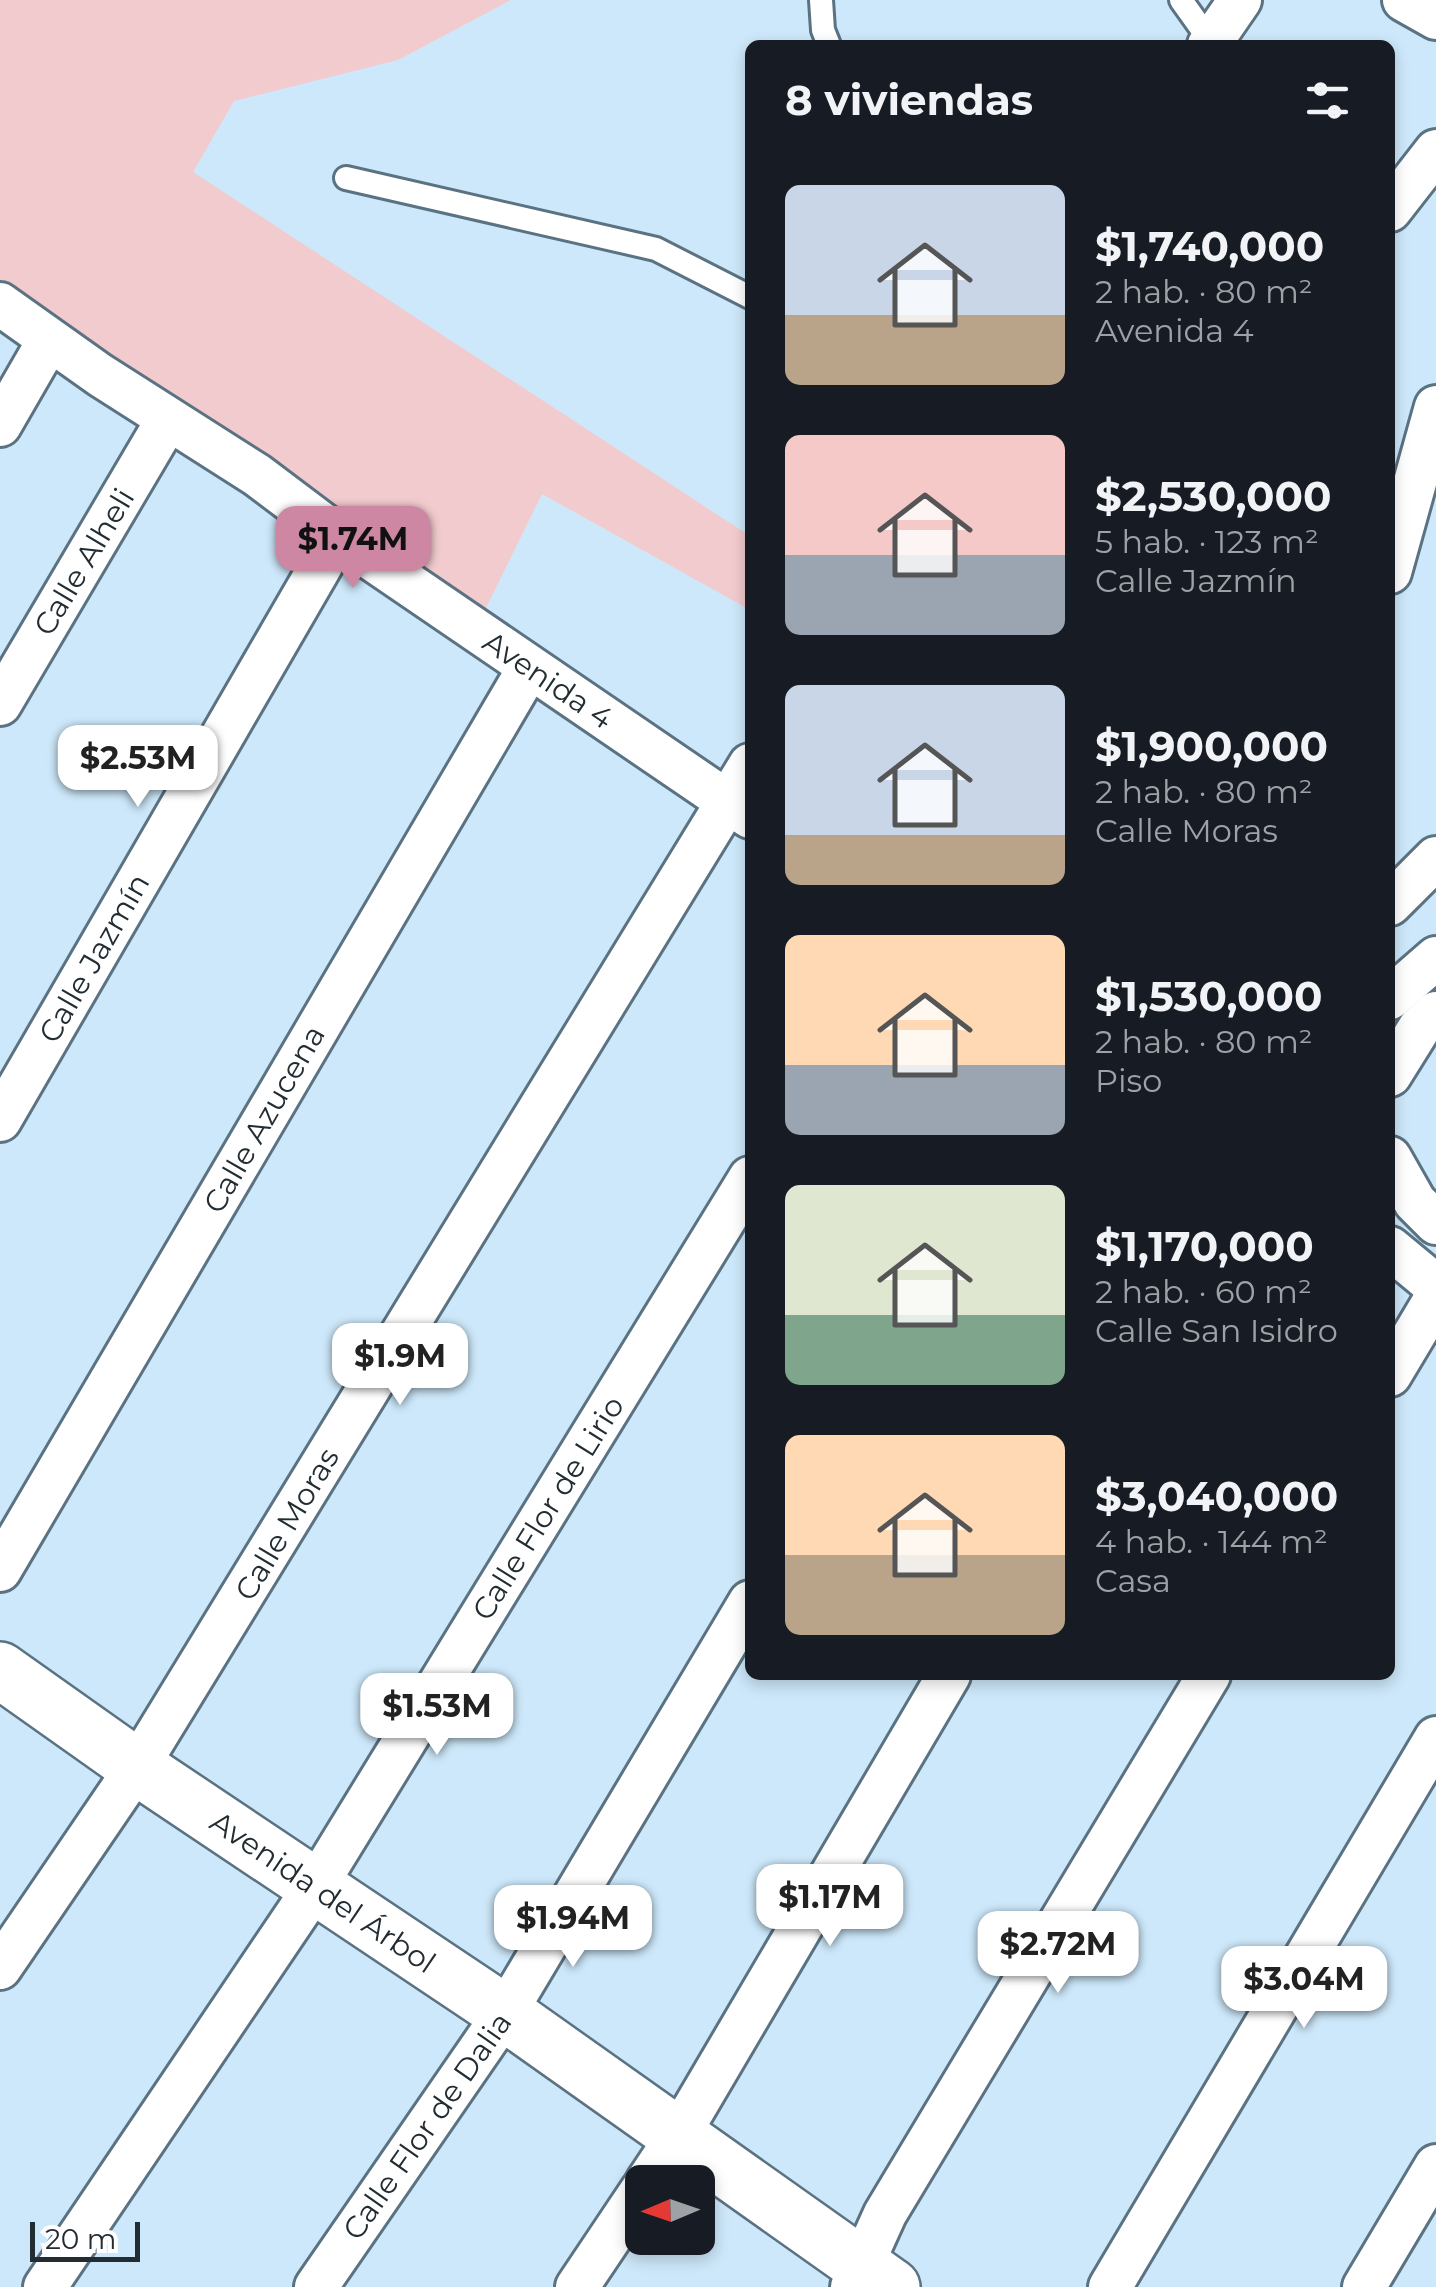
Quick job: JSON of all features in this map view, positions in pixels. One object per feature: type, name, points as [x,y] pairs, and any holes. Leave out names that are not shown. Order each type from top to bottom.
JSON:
[{"type":"street","points":[[1212,40],[1240,0]]},
{"type":"street","points":[[1404,0],[1436,18]]},
{"type":"street","points":[[1395,204],[1436,152]]},
{"type":"street","name":"Avenida 4","points":[[0,304],[168,420],[257,475],[529,668],[743,795]]},
{"type":"street","points":[[0,424],[49,340]]},
{"type":"street","points":[[1395,554],[1436,406]]},
{"type":"street","name":"Calle Alheli","points":[[0,704],[168,420]]},
{"type":"street","name":"Calle Jazmín","points":[[0,1120],[338,536]]},
{"type":"street","name":"Calle Azucena","points":[[0,1570],[529,668]]},
{"type":"street","name":"Calle Moras","points":[[0,1968],[137,1767],[743,795]]},
{"type":"street","points":[[1395,899],[1436,858]]},
{"type":"street","points":[[1395,994],[1436,958]]},
{"type":"street","points":[[1395,1068],[1420,1026],[1436,1013]]},
{"type":"street","points":[[1395,1167],[1415,1202],[1436,1223]]},
{"type":"street","name":"Calle Flor de Lirio","points":[[45,2287],[316,1888],[745,1186]]},
{"type":"street","points":[[1395,1252],[1436,1286]]},
{"type":"street","points":[[1395,1367],[1436,1298]]},
{"type":"street","name":"Calle Flor de Dalia","points":[[316,2287],[506,2013],[745,1610]]},
{"type":"street","name":"Avenida del Árbol","points":[[0,1670],[680,2134],[869,2279]]},
{"type":"street","points":[[659,2165],[945,1680]]},
{"type":"street","points":[[869,2279],[885,2214],[1206,1680]]},
{"type":"street","points":[[1110,2287],[1436,1738]]},
{"type":"street","points":[[1364,2287],[1436,2166]]},
{"type":"street","points":[[577,2287],[625,2215]]},
{"type":"lane","points":[[821,0],[827,40]]},
{"type":"lane","points":[[1181,0],[1208,40]]},
{"type":"lane","points":[[346,178],[656,250],[745,294]]},
{"type":"shaded area","points":[[0,0],[511,0],[398,60],[234,101],[193,172],[745,533],[745,607],[542,494],[483,614],[0,299]]}]
